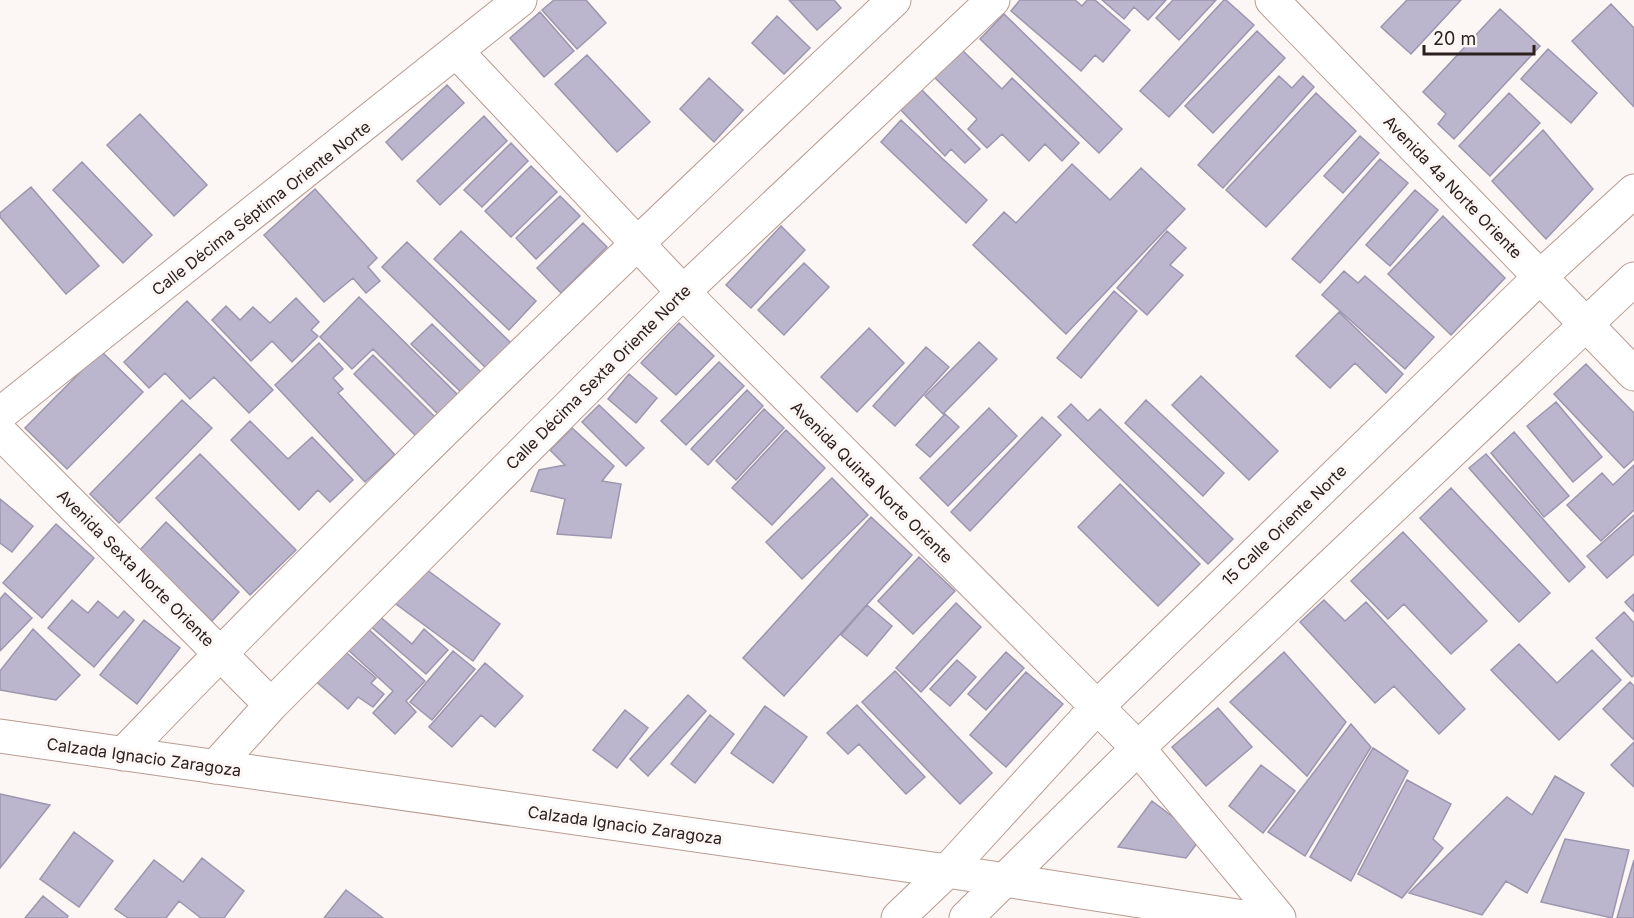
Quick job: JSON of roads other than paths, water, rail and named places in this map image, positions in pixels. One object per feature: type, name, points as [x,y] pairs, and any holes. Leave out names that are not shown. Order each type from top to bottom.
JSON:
[{"type":"street","name":"Calle Décima Séptima Oriente Norte","points":[[0,414],[520,0]]},
{"type":"street","points":[[123,754],[220,652],[636,243],[894,0]]},
{"type":"street","name":"Calle Décima Sexta Oriente Norte","points":[[215,767],[271,705],[682,292],[993,0]]},
{"type":"street","name":"Avenida 4a Norte Oriente","points":[[1272,0],[1634,374]]},
{"type":"street","name":"Avenida Quinta Norte Oriente","points":[[457,52],[682,292],[1138,748],[1279,918]]},
{"type":"street","name":"15 Calle Oriente Norte","points":[[898,918],[947,871],[1097,707],[1540,277],[1634,191]]},
{"type":"street","points":[[966,918],[1138,748],[1634,279]]},
{"type":"street","name":"Avenida Sexta Norte Oriente","points":[[0,432],[271,705]]},
{"type":"street","name":"Calzada Ignacio Zaragoza","points":[[0,736],[947,871],[1250,918]]}]
